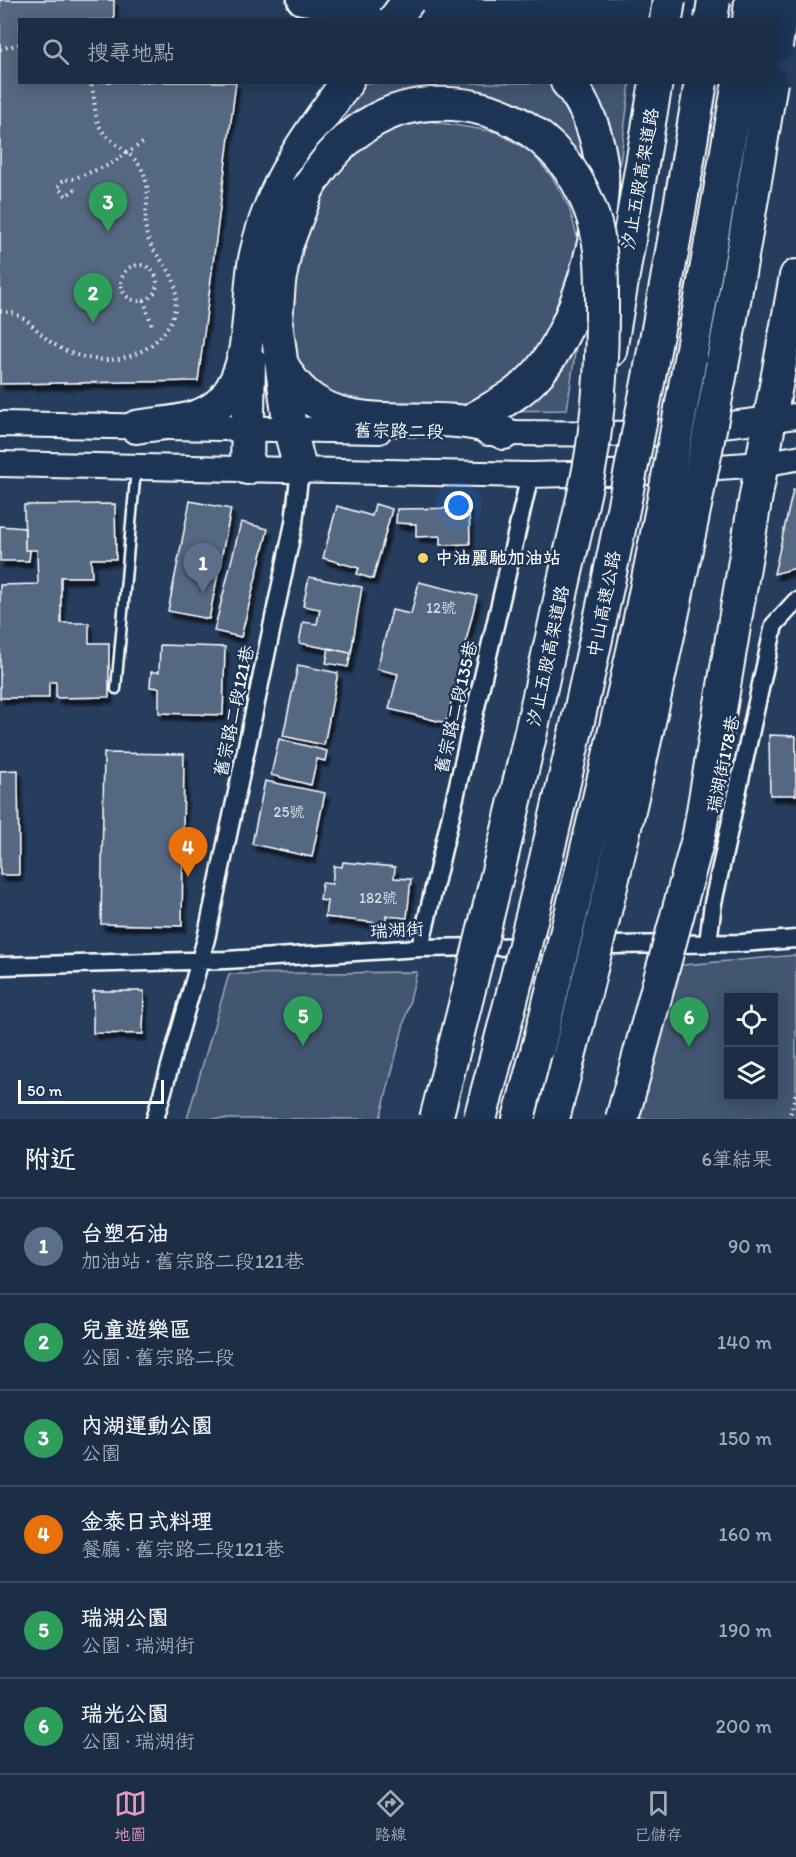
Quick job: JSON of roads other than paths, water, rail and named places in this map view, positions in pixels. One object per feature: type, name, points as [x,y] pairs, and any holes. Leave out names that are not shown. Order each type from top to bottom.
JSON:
[{"type":"highway","points":[[302,0],[341,6],[466,16],[762,6],[796,8]]},
{"type":"highway","points":[[396,18],[409,0]]},
{"type":"highway","points":[[666,18],[669,0]]},
{"type":"highway","points":[[711,18],[714,0]]},
{"type":"highway","points":[[136,427],[194,417],[214,408],[226,397],[234,383],[245,347],[256,254],[273,199],[284,172],[303,141],[346,84]]},
{"type":"highway","points":[[468,422],[506,400],[538,374],[551,357],[567,327],[580,291],[592,247],[601,198],[602,171],[592,124],[568,84]]},
{"type":"highway","name":"汐止五股高架道路","points":[[436,1119],[531,737],[595,432],[656,84]]},
{"type":"highway","name":"中山高速公路","points":[[480,1119],[546,863],[595,654],[671,263],[701,84]]},
{"type":"highway","name":"中山高速公路","points":[[519,1119],[598,804],[636,634],[678,428],[739,84]]},
{"type":"highway","points":[[553,1119],[648,731],[733,310],[771,84]]},
{"type":"highway","points":[[300,469],[290,429],[276,322],[279,282],[286,246],[308,188],[323,163],[352,134],[378,118],[412,105],[448,103],[486,110],[522,122],[550,146],[571,171],[593,217],[603,268],[602,336],[595,432]]},
{"type":"highway","points":[[794,289],[791,332],[796,352]]},
{"type":"highway","points":[[622,1119],[699,835],[762,464],[783,418],[794,289]]},
{"type":"highway","points":[[248,468],[249,320]]},
{"type":"highway","points":[[282,366],[291,382],[308,398],[353,416],[389,420],[468,422],[485,424],[504,433]]},
{"type":"main road","name":"舊宗路二段","points":[[0,424],[648,434],[783,418]]},
{"type":"main road","points":[[0,464],[530,476],[762,464],[796,459]]},
{"type":"street","name":"舊宗路二段121巷","points":[[155,1119],[200,960],[294,523],[300,469]]},
{"type":"street","name":"舊宗路二段135巷","points":[[420,948],[530,476]]},
{"type":"street","name":"瑞湖街178巷","points":[[708,943],[713,903],[774,626],[796,601]]},
{"type":"street","name":"瑞湖街","points":[[0,966],[200,960],[420,948],[708,943],[796,939]]},
{"type":"lane","points":[[116,689],[136,466]]},
{"type":"place","name":"內湖運動公園","points":[[108,232]]},
{"type":"place","name":"兒童遊樂區","points":[[93,323]]},
{"type":"place","name":"中油麗馳加油站","points":[[423,558]]},
{"type":"place","name":"台塑石油","points":[[203,593]]},
{"type":"place","name":"金泰日式料理","points":[[188,877]]},
{"type":"place","name":"瑞湖公園","points":[[303,1046]]},
{"type":"place","name":"瑞光公園","points":[[689,1047]]}]
